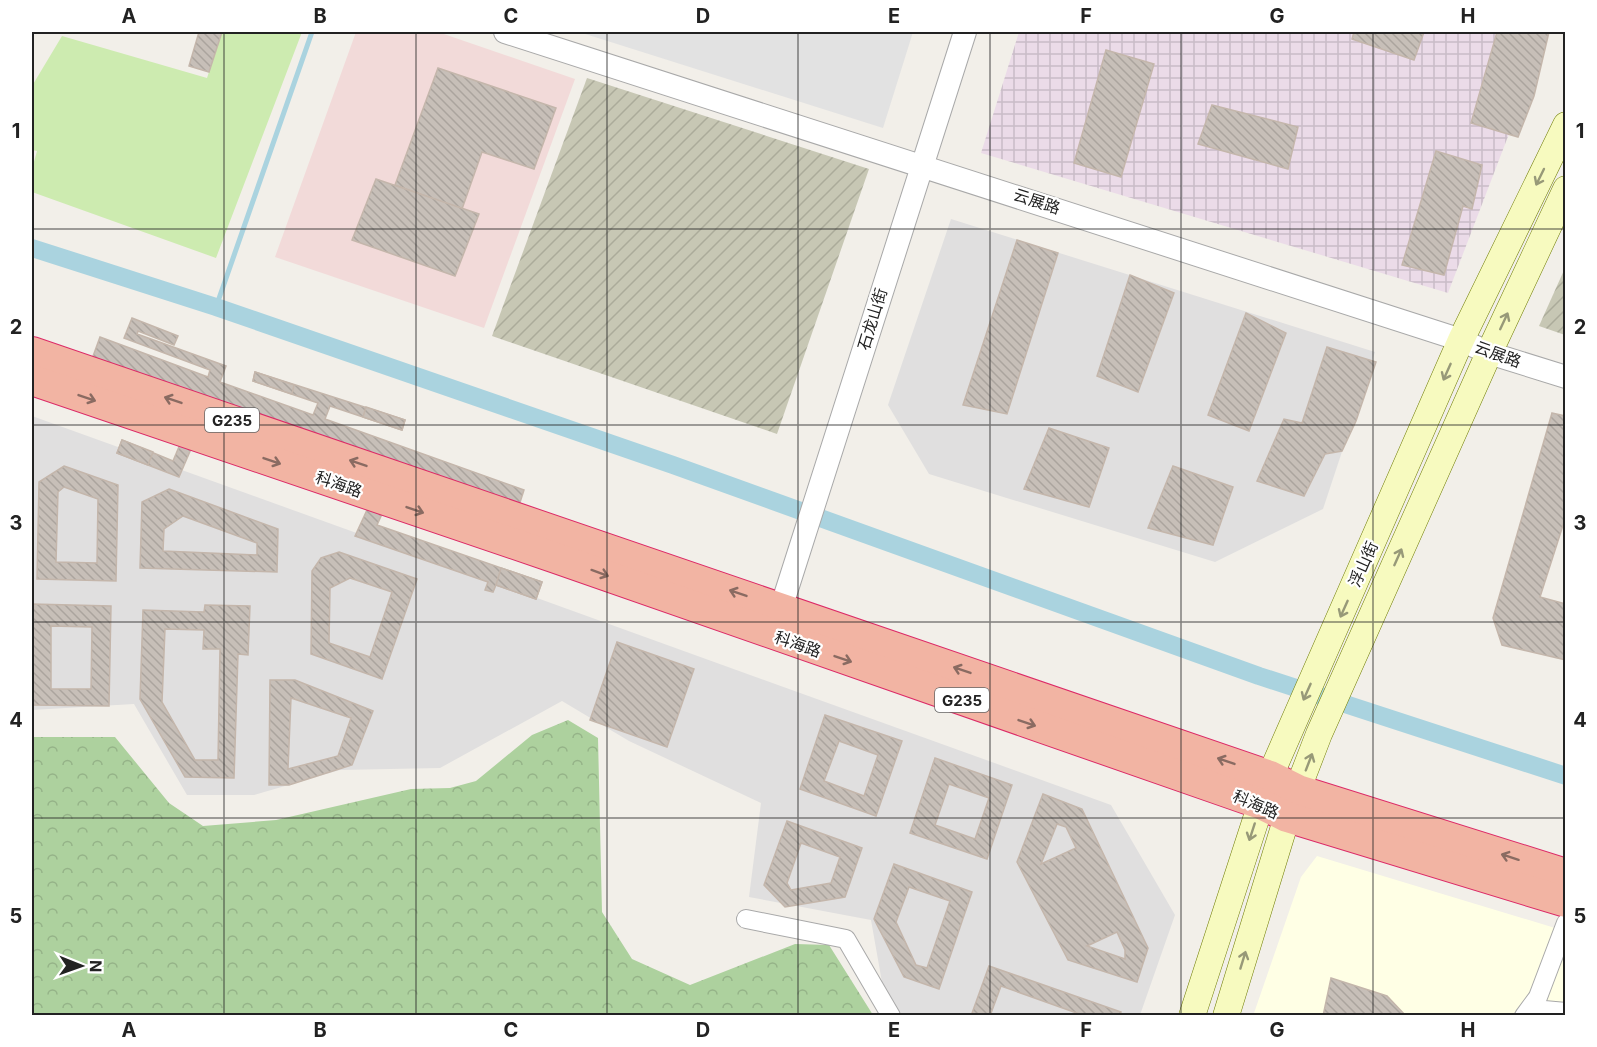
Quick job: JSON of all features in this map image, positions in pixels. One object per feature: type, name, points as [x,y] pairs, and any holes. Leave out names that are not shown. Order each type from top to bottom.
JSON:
[{"type":"highway","name":"科海路","points":[[32,352],[782,608],[1279,797],[1566,902]]},
{"type":"highway","name":"科海路","points":[[32,380],[556,558],[1279,797],[1566,874]]},
{"type":"main road","name":"浮山街","points":[[1226,1016],[1279,797],[1293,725],[1461,340],[1566,125]]},
{"type":"main road","name":"浮山街","points":[[1192,1016],[1279,797],[1319,734],[1489,353],[1566,189]]},
{"type":"street","name":"云展路","points":[[506,32],[921,164],[1461,340],[1489,353],[1566,377]]},
{"type":"street","name":"石龙山街","points":[[782,608],[921,164],[965,32]]},
{"type":"street","points":[[746,919],[846,939],[891,1016]]},
{"type":"street","points":[[1524,1016],[1538,997],[1566,923]]},
{"type":"street","points":[[1529,1016],[1544,1010],[1566,1012]]},
{"type":"shaded area","points":[[356,32],[438,32],[575,79],[484,328],[275,257]]},
{"type":"shaded area","points":[[579,32],[913,32],[883,128]]},
{"type":"shaded area","points":[[1019,32],[1548,32],[1448,293],[981,153]]},
{"type":"shaded area","points":[[587,78],[869,169],[777,434],[492,336]]},
{"type":"shaded area","points":[[951,219],[1375,352],[1323,509],[1215,562],[929,474],[888,405]]},
{"type":"shaded area","points":[[1565,268],[1565,335],[1539,326]]},
{"type":"shaded area","points":[[32,416],[1111,805],[1175,915],[1140,1015],[904,1015],[886,1005],[871,920],[749,897],[761,803],[629,741],[562,701],[440,768],[340,770],[254,795],[187,795],[134,704],[32,710]]},
{"type":"shaded area","points":[[1317,856],[1565,931],[1565,1015],[1253,1016],[1301,877]]},
{"type":"green space","points":[[222,32],[302,32],[216,258],[32,192],[32,169],[37,151],[32,150],[32,86],[62,36],[207,78]]},
{"type":"green space","points":[[568,720],[598,738],[602,912],[632,959],[690,985],[795,944],[829,945],[873,1015],[32,1016],[32,737],[115,737],[169,803],[203,826],[276,820],[411,789],[450,788],[476,781],[532,735]]},
{"type":"building","points":[[199,32],[222,32],[209,72],[189,66]]},
{"type":"building","points":[[1354,32],[1424,32],[1414,60],[1352,39]]},
{"type":"building","points":[[1497,32],[1549,32],[1534,96],[1518,137],[1471,123]]},
{"type":"building","points":[[1106,50],[1154,64],[1121,177],[1074,163]]},
{"type":"building","points":[[438,68],[556,108],[534,169],[482,152],[462,209],[395,185]]},
{"type":"building","points":[[1212,105],[1298,127],[1288,169],[1198,144]]},
{"type":"building","points":[[1436,151],[1482,165],[1472,209],[1463,206],[1444,275],[1402,265]]},
{"type":"building","points":[[376,179],[479,214],[455,276],[352,240]]},
{"type":"building","points":[[1017,240],[1058,253],[1007,414],[963,405]]},
{"type":"building","points":[[1130,275],[1174,293],[1138,392],[1097,376]]},
{"type":"building","points":[[1246,313],[1286,333],[1249,431],[1208,415]]},
{"type":"building","points":[[132,318],[178,336],[174,345],[138,331],[137,334],[226,366],[220,382],[313,415],[318,403],[253,381],[255,372],[405,420],[402,430],[330,406],[325,419],[524,490],[506,546],[387,503],[377,525],[542,582],[536,599],[496,585],[493,592],[485,590],[488,582],[355,536],[373,497],[197,435],[179,477],[117,453],[122,440],[173,461],[186,430],[80,392],[100,337],[208,377],[210,370],[124,338]]},
{"type":"building","points":[[1327,347],[1376,362],[1356,421],[1342,451],[1325,454],[1304,496],[1257,481],[1284,419],[1302,423]]},
{"type":"building","points":[[255,372],[294,385],[292,394],[253,381]]},
{"type":"building","points":[[366,407],[405,420],[402,430],[363,417]]},
{"type":"building","points":[[1552,413],[1566,416],[1566,516],[1540,597],[1566,604],[1566,660],[1502,645],[1493,618]]},
{"type":"building","points":[[1049,428],[1109,448],[1089,507],[1024,489]]},
{"type":"building","points":[[122,440],[153,452],[148,465],[117,453]]},
{"type":"building","points":[[64,466],[118,485],[116,581],[37,579],[39,482]],"holes":[[[64,487],[98,499],[97,563],[56,562],[58,492]]]},
{"type":"building","points":[[1173,466],[1233,487],[1213,545],[1148,528]]},
{"type":"building","points":[[169,489],[278,529],[277,572],[140,568],[142,502]],"holes":[[[183,516],[257,543],[257,555],[163,551],[164,529]]]},
{"type":"building","points":[[339,552],[417,579],[382,679],[311,654],[312,571],[321,558]],"holes":[[[350,578],[392,592],[370,657],[329,643],[330,588]]]},
{"type":"building","points":[[501,568],[542,582],[536,599],[496,585]]},
{"type":"building","points":[[32,604],[111,606],[109,706],[32,705]],"holes":[[[51,626],[92,627],[91,689],[51,689]]]},
{"type":"building","points":[[205,605],[250,606],[248,655],[238,654],[234,778],[185,777],[140,699],[143,610],[204,612]],"holes":[[[165,629],[204,630],[203,649],[220,649],[218,760],[195,760],[162,702]]]},
{"type":"building","points":[[617,642],[694,669],[667,747],[590,720]]},
{"type":"building","points":[[270,680],[295,680],[373,711],[352,765],[289,785],[269,785]],"holes":[[[291,698],[351,718],[338,756],[288,769]]]},
{"type":"building","points":[[825,715],[902,741],[876,816],[800,789]],"holes":[[[839,741],[878,755],[864,796],[824,781]]]},
{"type":"building","points":[[935,758],[1012,785],[987,859],[910,833]],"holes":[[[949,784],[989,798],[975,839],[935,825]]]},
{"type":"building","points":[[1043,794],[1082,809],[1148,948],[1137,982],[1068,960],[1017,862]],"holes":[[[1057,824],[1066,827],[1076,848],[1041,864]],[[1117,932],[1125,950],[1125,959],[1087,946]]]},
{"type":"building","points":[[787,821],[862,848],[845,897],[785,907],[764,885]],"holes":[[[801,843],[840,857],[831,883],[791,890],[787,883]]]},
{"type":"building","points":[[894,864],[972,892],[939,989],[904,977],[874,919]],"holes":[[[909,887],[950,901],[927,968],[916,965],[896,922]]]},
{"type":"building","points":[[989,966],[1121,1012],[1120,1016],[1085,1016],[1001,986],[990,1016],[971,1016]]},
{"type":"building","points":[[1331,978],[1387,996],[1406,1016],[1323,1016]]},
{"type":"waterway","points":[[216,307],[312,32]]},
{"type":"waterway","points":[[32,248],[216,307],[673,465],[1259,676],[1566,776]]}]
